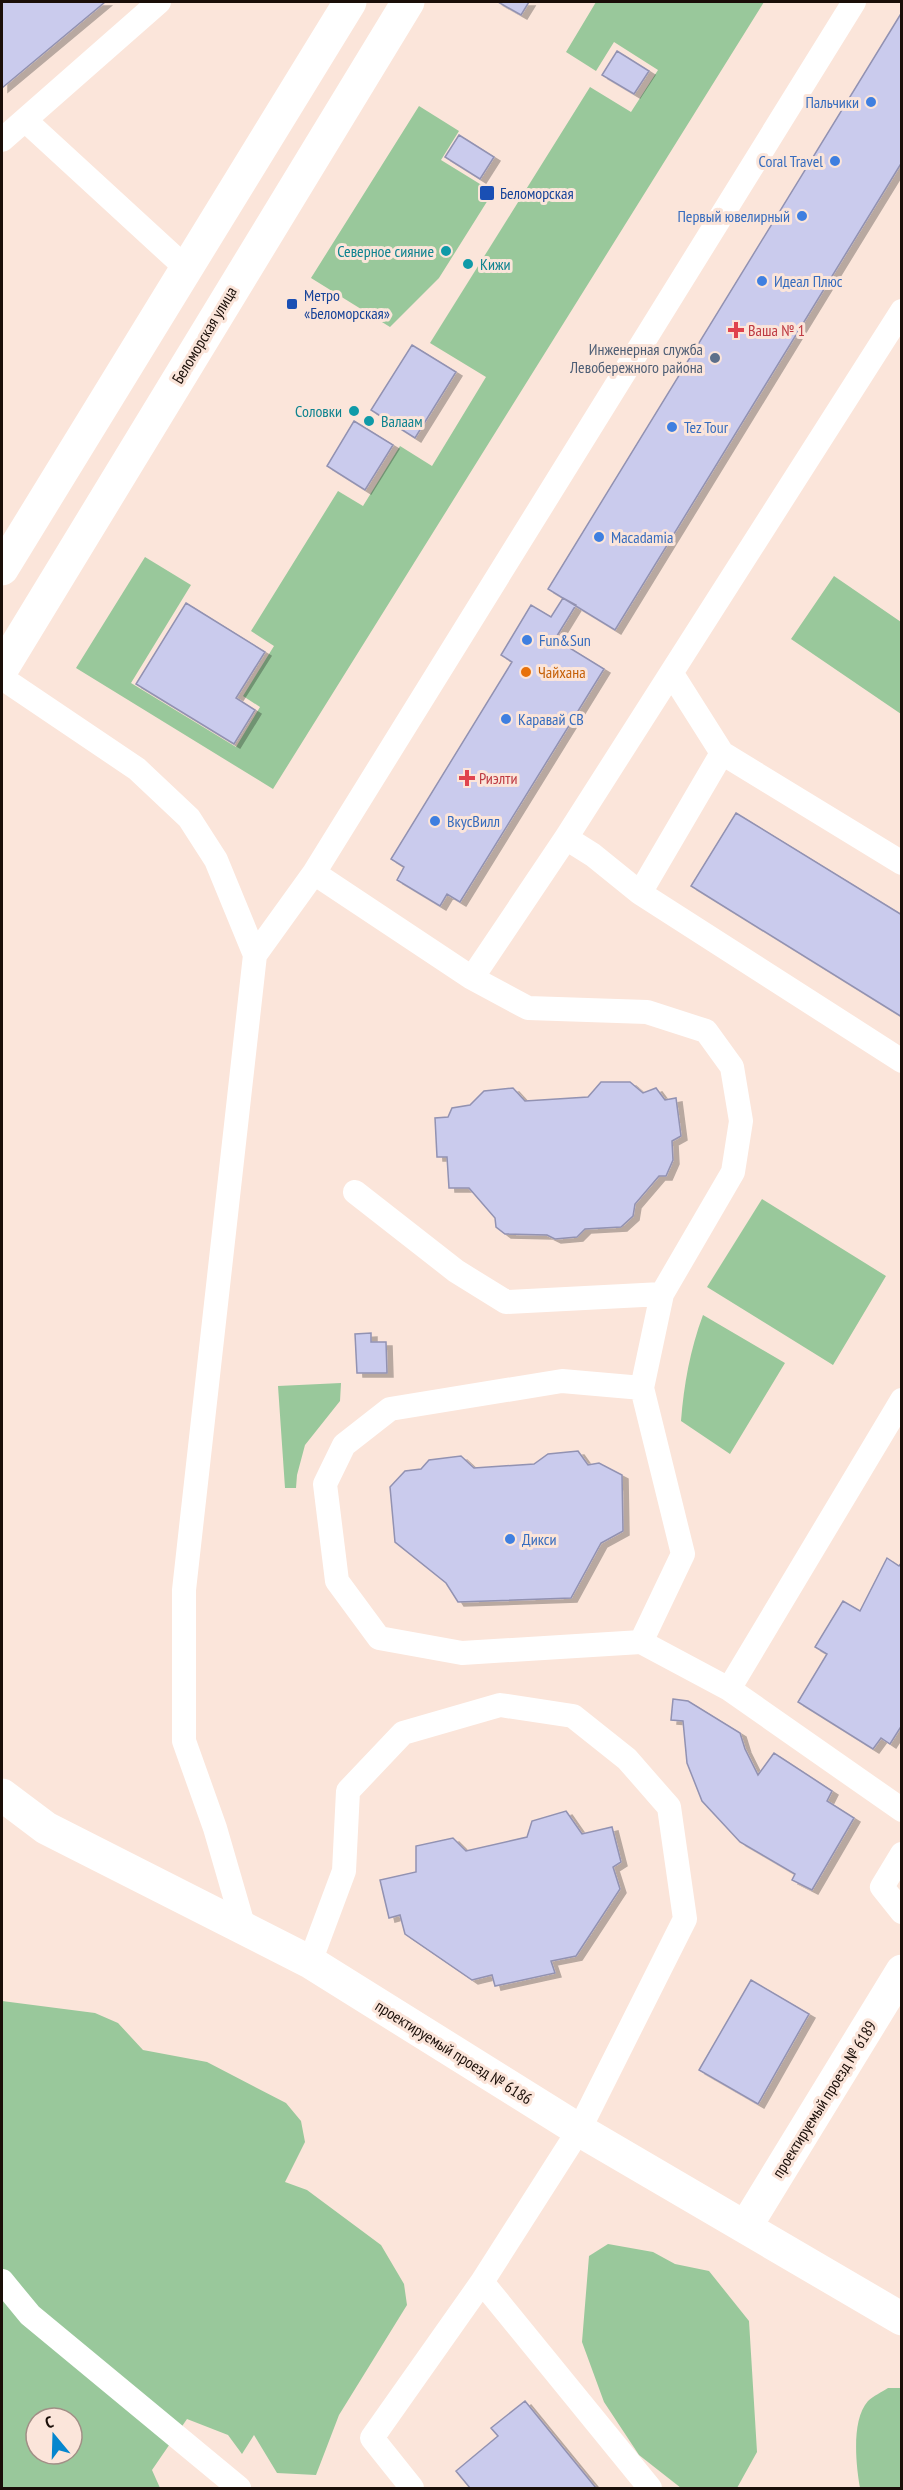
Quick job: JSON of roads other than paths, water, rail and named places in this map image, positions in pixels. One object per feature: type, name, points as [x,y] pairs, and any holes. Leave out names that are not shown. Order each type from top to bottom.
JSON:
[{"type":"main road","points":[[2,569],[350,2]]},
{"type":"main road","name":"Беломорская улица","points":[[2,669],[408,2]]},
{"type":"main road","name":"проектируемый проезд № 6186","points":[[2,1795],[46,1828],[310,1962],[579,2130],[902,2319]]},
{"type":"main road","name":"проектируемый проезд № 6189","points":[[746,2226],[902,1971]]},
{"type":"lane","points":[[2,140],[159,2]]},
{"type":"lane","points":[[255,955],[314,873],[854,2]]},
{"type":"lane","points":[[26,120],[186,268]]},
{"type":"lane","points":[[472,978],[672,674],[902,310]]},
{"type":"lane","points":[[672,674],[722,753],[902,863]]},
{"type":"lane","points":[[2,678],[137,769],[189,818],[216,860],[255,955],[184,1602],[184,1742],[215,1828],[244,1928]]},
{"type":"lane","points":[[640,893],[722,753]]},
{"type":"lane","points":[[566,838],[593,855],[640,893],[902,1062]]},
{"type":"lane","points":[[314,873],[472,978],[528,1008],[647,1012],[706,1031],[732,1066],[741,1121],[733,1172],[662,1294],[642,1388],[683,1554],[641,1642]]},
{"type":"lane","points":[[354,1192],[456,1271],[506,1302],[662,1294]]},
{"type":"lane","points":[[642,1388],[562,1381],[390,1409],[344,1446],[325,1484],[337,1581],[379,1638],[462,1653],[641,1642],[729,1689],[902,1810]]},
{"type":"lane","points":[[729,1689],[902,1400]]},
{"type":"lane","points":[[310,1962],[344,1871],[348,1791],[403,1733],[500,1705],[573,1716],[627,1759],[669,1807],[685,1919],[579,2130],[482,2282],[372,2438],[411,2488]]},
{"type":"lane","points":[[902,1854],[882,1887],[902,1912]]},
{"type":"lane","points":[[2,2281],[30,2315],[239,2488]]},
{"type":"lane","points":[[482,2282],[651,2488]]},
{"type":"place","name":"Пальчики","points":[[871,102]]},
{"type":"place","name":"Coral Travel","points":[[835,161]]},
{"type":"place","name":"Беломорская","points":[[487,193]]},
{"type":"place","name":"Первый ювелирный","points":[[802,216]]},
{"type":"place","name":"Северное сияние","points":[[446,251]]},
{"type":"place","name":"Кижи","points":[[468,264]]},
{"type":"place","name":"Идеал Плюс","points":[[762,281]]},
{"type":"place","name":"Метро «Беломорская»","points":[[292,304]]},
{"type":"place","name":"Ваша № 1","points":[[736,330]]},
{"type":"place","name":"Инженерная служба Левобережного района","points":[[715,358]]},
{"type":"place","name":"Соловки","points":[[354,411]]},
{"type":"place","name":"Валаам","points":[[369,421]]},
{"type":"place","name":"Tez Tour","points":[[672,427]]},
{"type":"place","name":"Macadamia","points":[[599,537]]},
{"type":"place","name":"Fun&Sun","points":[[527,640]]},
{"type":"place","name":"Чайхана","points":[[526,672]]},
{"type":"place","name":"Каравай СВ","points":[[506,719]]},
{"type":"place","name":"Риэлти","points":[[467,778]]},
{"type":"place","name":"ВкусВилл","points":[[435,821]]},
{"type":"place","name":"Дикси","points":[[510,1539]]}]
